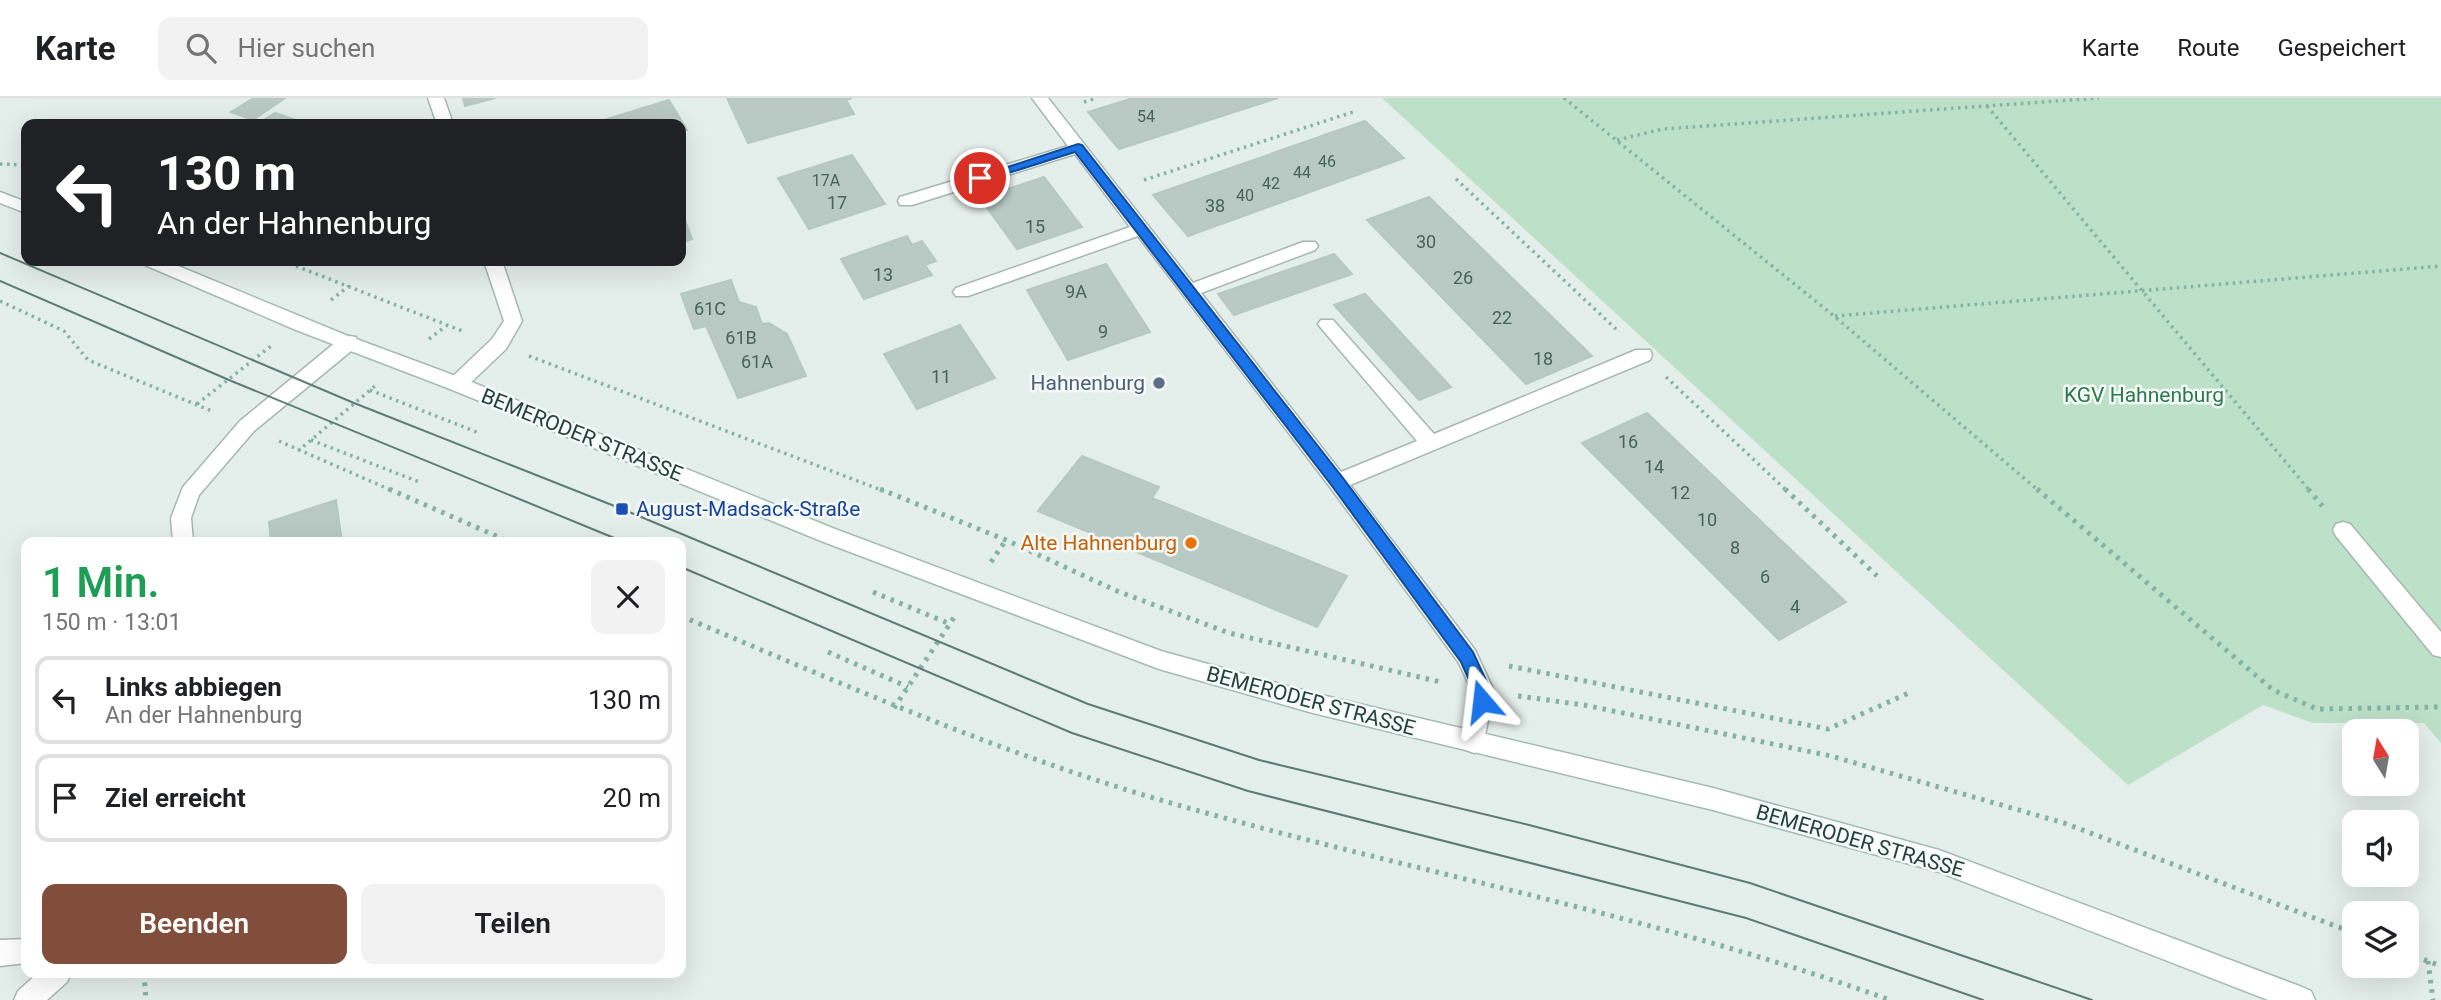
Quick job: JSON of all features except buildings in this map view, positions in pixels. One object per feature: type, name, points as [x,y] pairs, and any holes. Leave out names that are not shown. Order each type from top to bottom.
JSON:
[{"type":"street","points":[[436,98],[443,119]]},
{"type":"street","points":[[1040,98],[1337,482],[1467,657],[1483,691],[1474,743]]},
{"type":"street","points":[[906,201],[1078,148]]},
{"type":"street","points":[[0,197],[21,206]]},
{"type":"street","points":[[962,292],[1141,229]]},
{"type":"street","points":[[1188,291],[1309,246]]},
{"type":"street","name":"BEMERODER STRASSE","points":[[163,266],[828,536],[1159,660],[1313,704],[1713,799],[1939,861],[2302,1000]]},
{"type":"street","name":"BEMERODER STRASSE","points":[[457,384],[499,344],[513,321],[495,266]]},
{"type":"street","points":[[1326,324],[1431,443]]},
{"type":"street","points":[[183,537],[181,518],[190,492],[247,426],[349,342]]},
{"type":"street","points":[[1337,482],[1643,355]]},
{"type":"street","points":[[2343,530],[2441,649]]},
{"type":"street","points":[[0,953],[21,951]]},
{"type":"street","points":[[27,1000],[52,978]]},
{"type":"path","points":[[1564,98],[1834,316],[2273,690],[2317,709],[2441,707]]},
{"type":"path","points":[[1616,140],[1663,129],[2099,98]]},
{"type":"path","points":[[1987,106],[2343,530]]},
{"type":"path","points":[[1111,190],[1353,112]]},
{"type":"path","points":[[0,164],[21,165]]},
{"type":"path","points":[[296,266],[1006,540],[1117,591],[1229,633],[1483,691],[1584,705],[1831,756],[2064,823],[2342,928]]},
{"type":"path","points":[[1834,316],[2441,266]]},
{"type":"path","points":[[0,301],[64,331],[88,360],[247,426],[298,451],[498,537]]},
{"type":"path","points":[[370,390],[479,433]]},
{"type":"path","points":[[311,440],[422,483]]},
{"type":"path","points":[[894,708],[1006,540]]},
{"type":"path","points":[[873,592],[950,624]]},
{"type":"path","points":[[686,618],[955,732],[1157,799],[1702,941],[1810,971],[1890,1000]]},
{"type":"path","points":[[828,652],[908,687]]},
{"type":"path","points":[[1467,657],[1828,729],[1911,692]]},
{"type":"path","points":[[2419,958],[2441,966]]},
{"type":"path","points":[[2428,961],[2433,1000]]},
{"type":"path","points":[[144,978],[146,1000]]},
{"type":"green space","name":"KGV Hahnenburg","points":[[1382,98],[2441,98],[2441,743],[2424,723],[2419,723],[2419,719],[2342,719],[2342,723],[2313,723],[2263,705],[2128,785]]},
{"type":"tram line","points":[[0,253],[21,262]]},
{"type":"tram line","points":[[31,266],[354,403],[622,509],[1088,704],[1259,760],[1529,825],[1750,883],[2092,1000]]},
{"type":"tram line","points":[[0,281],[229,380],[612,537]]},
{"type":"tram line","points":[[686,569],[1072,733],[1248,791],[1746,918],[1983,1000]]},
{"type":"place","name":"Hahnenburg","points":[[1159,383]]},
{"type":"place","name":"August-Madsack-Straße","points":[[622,509]]},
{"type":"place","name":"Alte Hahnenburg","points":[[1191,543]]},
{"type":"route","points":[[980,178],[1078,148],[1337,482],[1467,657],[1483,691],[1482,701]]}]
